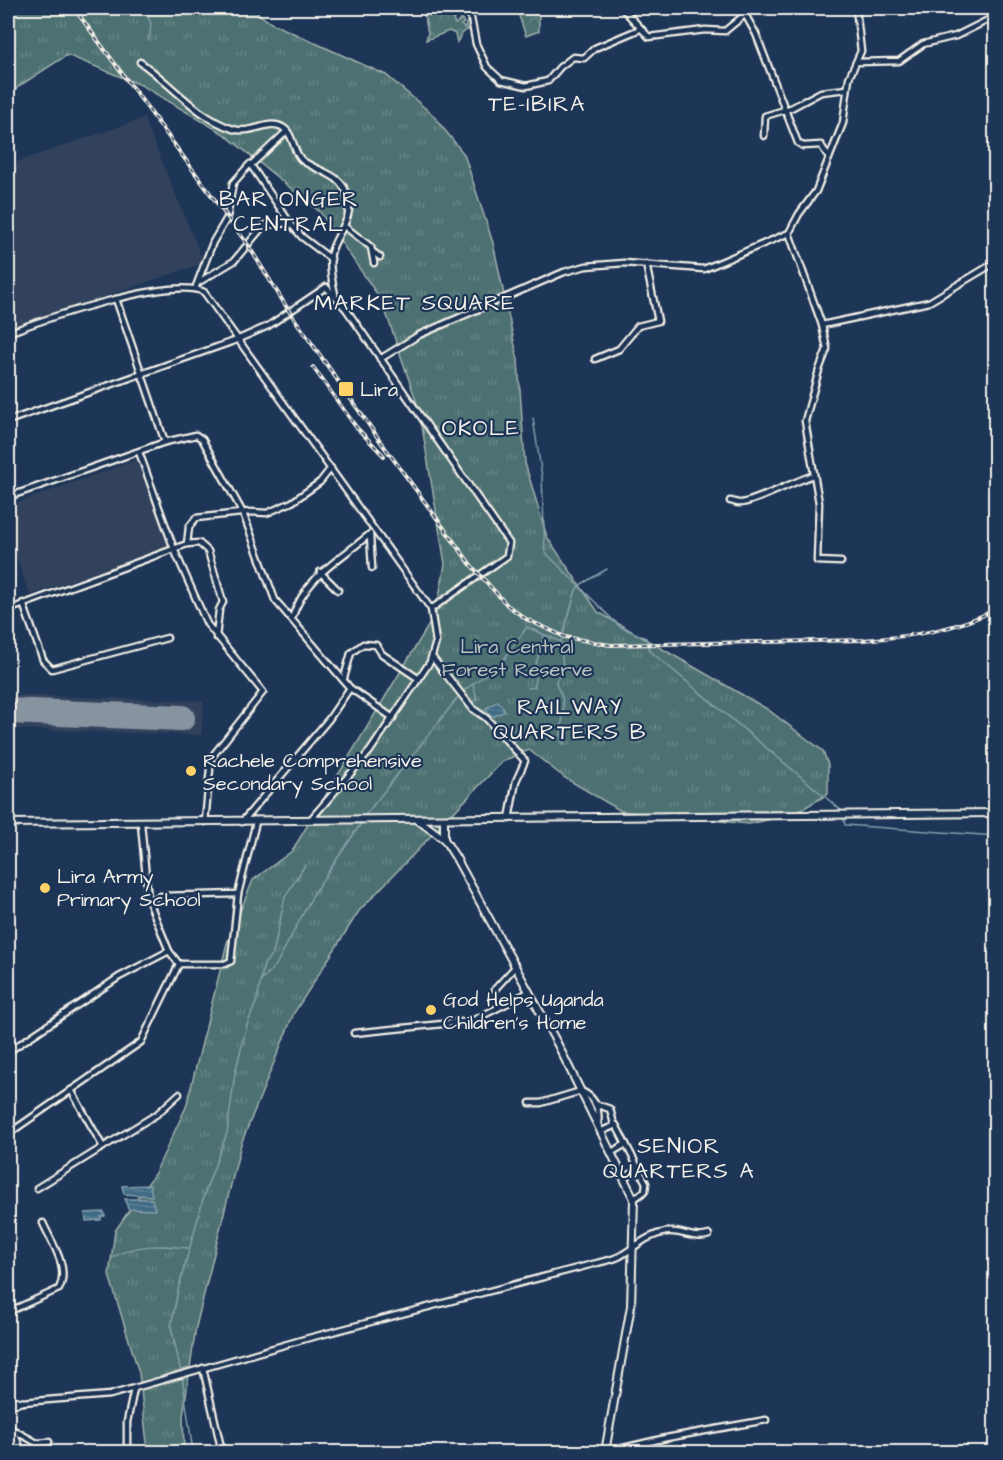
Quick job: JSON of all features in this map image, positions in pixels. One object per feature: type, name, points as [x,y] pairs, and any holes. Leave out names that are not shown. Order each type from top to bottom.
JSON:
[{"type":"main road","points":[[8,823],[996,813]]},
{"type":"main road","points":[[444,819],[444,839]]},
{"type":"main road","points":[[417,820],[444,839],[530,992],[598,1123],[634,1199],[630,1318],[606,1452]]},
{"type":"main road","points":[[9,1426],[22,1452]]},
{"type":"street","points":[[469,8],[475,40],[487,67],[501,81],[521,86],[548,81],[573,57],[584,58],[595,48],[640,29]]},
{"type":"street","points":[[622,8],[649,37],[705,30],[725,32],[753,8]]},
{"type":"street","points":[[380,359],[419,334],[564,272],[599,264],[646,264],[704,269],[789,233],[799,214],[816,191],[843,123],[847,89],[861,46],[856,8]]},
{"type":"street","points":[[746,16],[751,22],[800,145],[821,145],[829,158]]},
{"type":"street","points":[[857,62],[901,61],[923,44],[956,36],[996,16]]},
{"type":"street","points":[[140,62],[195,109],[230,128],[247,132],[276,124],[292,137],[302,160],[326,171],[344,187],[349,211],[336,240],[331,259],[336,297]]},
{"type":"street","points":[[764,136],[765,116],[787,109],[821,92],[847,89]]},
{"type":"street","points":[[195,289],[213,242],[227,218],[233,183],[245,168],[286,134]]},
{"type":"street","points":[[252,164],[290,223],[302,237],[331,259]]},
{"type":"street","points":[[198,283],[234,261],[264,225],[290,223]]},
{"type":"street","points":[[344,226],[369,245],[380,257]]},
{"type":"street","points":[[789,233],[822,325],[827,349],[819,370],[806,421],[820,517],[817,561],[841,562]]},
{"type":"street","points":[[373,252],[374,264]]},
{"type":"street","points":[[822,325],[929,302],[996,262]]},
{"type":"street","points":[[596,359],[619,349],[638,326],[658,321],[646,264]]},
{"type":"street","points":[[8,421],[268,326],[322,287],[330,289],[509,543],[507,556],[431,609]]},
{"type":"street","points":[[8,333],[116,299],[195,289],[207,295],[431,609],[436,642],[432,657],[393,718],[349,776],[309,821]]},
{"type":"street","points":[[116,299],[165,442]]},
{"type":"street","points":[[8,497],[165,442],[196,435],[202,439],[243,513],[272,595],[344,678],[350,688],[393,718]]},
{"type":"street","points":[[139,452],[174,549],[207,624],[263,692],[211,758],[205,822]]},
{"type":"street","points":[[186,544],[189,527],[196,518],[267,513],[292,502],[323,479],[331,468]]},
{"type":"street","points":[[730,501],[740,504],[748,502],[789,482],[814,475]]},
{"type":"street","points":[[292,618],[299,601],[320,572],[370,534],[374,526]]},
{"type":"street","points":[[370,534],[372,568]]},
{"type":"street","points":[[8,610],[186,544],[199,543],[208,551],[223,602],[219,608],[216,637]]},
{"type":"street","points":[[320,572],[338,590]]},
{"type":"street","points":[[24,603],[43,660],[52,669],[167,638]]},
{"type":"street","points":[[344,678],[351,653],[363,644],[376,645],[382,654],[419,679]]},
{"type":"street","points":[[432,657],[473,709],[486,718],[525,761],[516,781],[509,819]]},
{"type":"street","points":[[242,822],[254,805],[329,719],[350,688]]},
{"type":"street","points":[[179,964],[225,964],[231,961],[238,894],[256,822]]},
{"type":"street","points":[[141,823],[149,901],[169,951],[179,964]]},
{"type":"street","points":[[149,901],[161,896],[238,894]]},
{"type":"street","points":[[8,1052],[119,977],[135,971],[169,951]]},
{"type":"street","points":[[8,1134],[141,1042],[179,964]]},
{"type":"street","points":[[495,989],[516,966]]},
{"type":"street","points":[[354,1033],[472,1021],[530,992]]},
{"type":"street","points":[[71,1090],[103,1147]]},
{"type":"street","points":[[530,1103],[542,1103],[581,1091],[589,1094],[595,1104],[598,1123]]},
{"type":"street","points":[[37,1188],[157,1114],[179,1094]]},
{"type":"street","points":[[595,1104],[610,1109],[614,1124],[639,1170],[646,1188],[634,1199]]},
{"type":"street","points":[[602,1131],[614,1124]]},
{"type":"street","points":[[612,1152],[626,1144]]},
{"type":"street","points":[[624,1177],[639,1170]]},
{"type":"street","points":[[8,1312],[58,1289],[63,1281],[63,1270],[43,1223]]},
{"type":"street","points":[[8,1406],[22,1402],[89,1398],[134,1389],[203,1368],[619,1256],[633,1245],[668,1232],[700,1237],[709,1235]]},
{"type":"street","points":[[619,1256],[633,1262]]},
{"type":"street","points":[[203,1368],[222,1452]]},
{"type":"street","points":[[127,1452],[128,1422],[134,1389]]},
{"type":"street","points":[[8,1398],[22,1402]]},
{"type":"street","points":[[606,1452],[666,1438],[766,1420]]},
{"type":"street","points":[[9,1426],[37,1443],[49,1442]]},
{"type":"shaded area","points":[[144,118],[204,263],[8,329],[8,165]]},
{"type":"shaded area","points":[[136,460],[171,547],[30,595],[8,535],[8,506]]},
{"type":"shaded area","points":[[8,695],[204,701],[201,735],[8,729]]},
{"type":"shaded area","points":[[498,701],[505,711],[492,717],[485,709]]},
{"type":"shaded area","points":[[150,1185],[152,1196],[124,1194],[122,1186]]},
{"type":"shaded area","points":[[125,1199],[152,1199],[155,1210],[128,1209]]},
{"type":"shaded area","points":[[104,1212],[105,1216],[101,1217],[101,1220],[86,1221],[85,1213]]},
{"type":"green space","name":"Lira Central Forest Reserve","points":[[8,8],[251,8],[271,23],[386,75],[432,114],[464,154],[493,243],[518,360],[525,463],[547,537],[598,612],[767,709],[823,751],[828,765],[828,794],[794,814],[749,824],[621,811],[565,778],[529,750],[503,761],[359,911],[294,1013],[241,1144],[196,1327],[183,1416],[184,1452],[148,1452],[139,1373],[109,1275],[115,1231],[155,1173],[186,1107],[227,943],[253,880],[292,851],[436,613],[445,564],[419,409],[382,301],[320,212],[224,134],[141,85],[67,55],[19,86],[8,99]]},
{"type":"green space","points":[[423,8],[455,8],[452,11],[460,14],[453,20],[455,24],[462,19],[464,23],[461,25],[465,28],[468,18],[460,8],[467,8],[472,29],[464,31],[457,42],[455,34],[449,31],[426,40],[428,33]]},
{"type":"green space","points":[[533,10],[539,17],[539,31],[526,36],[518,13]]},
{"type":"waterway","points":[[144,8],[151,24],[149,40]]},
{"type":"waterway","points":[[533,418],[542,477],[545,552],[619,626],[646,638],[650,651],[842,811]]},
{"type":"waterway","points":[[462,692],[489,672],[497,669],[527,627],[561,642],[576,590],[580,585],[607,569]]},
{"type":"waterway","points":[[528,688],[535,687],[535,667],[544,637]]},
{"type":"waterway","points":[[561,643],[563,670],[556,681],[563,703],[561,734],[565,745]]},
{"type":"waterway","points":[[473,684],[477,699],[473,702],[482,713]]},
{"type":"waterway","points":[[364,817],[459,696]]},
{"type":"waterway","points":[[503,733],[514,741]]},
{"type":"waterway","points":[[843,816],[845,825],[996,836]]},
{"type":"waterway","points":[[261,981],[276,965],[314,893],[362,822]]},
{"type":"waterway","points":[[181,1372],[171,1327],[178,1290],[206,1189],[227,1133],[235,1073],[247,1025],[257,1000],[264,964],[273,954],[285,897],[305,865]]},
{"type":"waterway","points":[[111,1259],[128,1250],[148,1246],[188,1248]]},
{"type":"waterway","points":[[182,1376],[193,1452]]},
{"type":"runway","points":[[8,711],[182,718]]},
{"type":"railway","points":[[74,8],[248,245],[289,311],[471,565],[507,605],[526,619],[565,637],[610,645],[863,640],[931,632],[964,623],[996,609]]},
{"type":"railway","points":[[313,367],[356,427],[384,456]]},
{"type":"place","name":"Lira","points":[[346,389]]},
{"type":"place","name":"Rachele Comprehensive Secondary School","points":[[191,771]]},
{"type":"place","name":"Lira Army Primary School","points":[[45,888]]},
{"type":"place","name":"God Helps Uganda Children's Home","points":[[431,1010]]},
{"type":"district","name":"TE-IBIRA","points":[[537,103]]},
{"type":"district","name":"BAR ONGER CENTRAL","points":[[289,210]]},
{"type":"district","name":"MARKET SQUARE","points":[[415,302]]},
{"type":"district","name":"OKOLE","points":[[481,427]]},
{"type":"district","name":"RAILWAY QUARTERS B","points":[[570,718]]},
{"type":"district","name":"SENIOR QUARTERS A","points":[[679,1158]]}]
